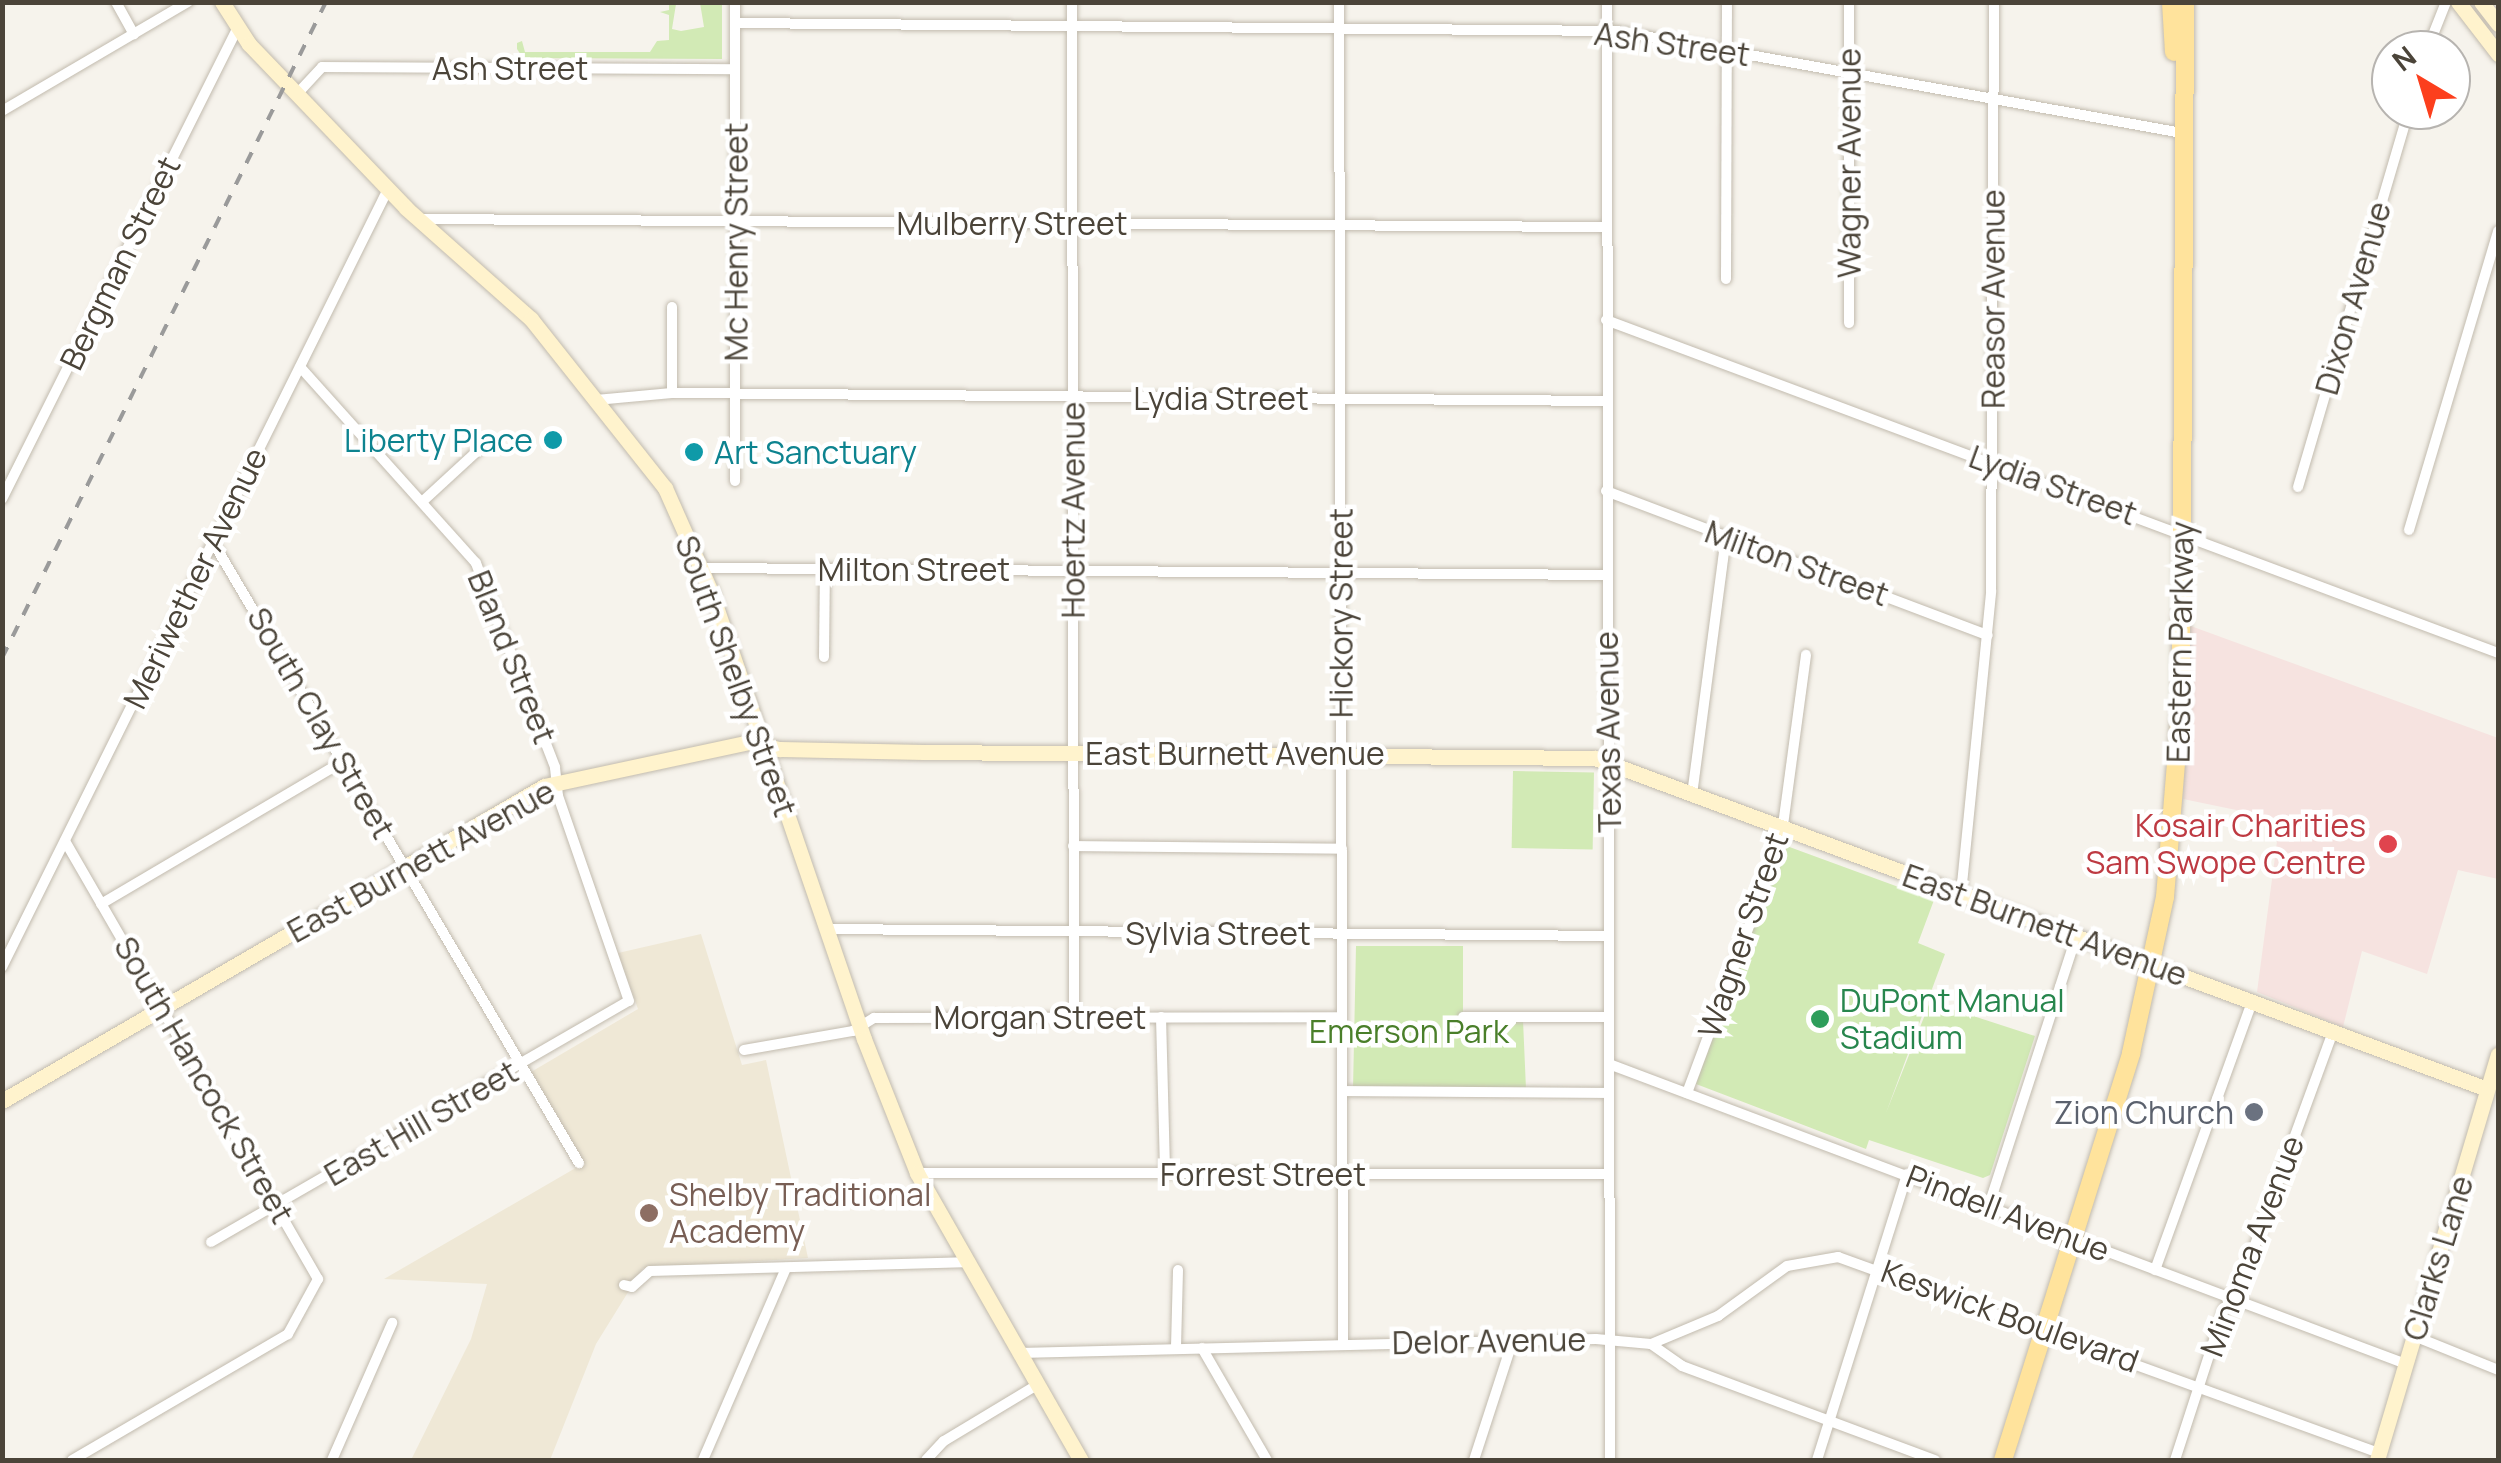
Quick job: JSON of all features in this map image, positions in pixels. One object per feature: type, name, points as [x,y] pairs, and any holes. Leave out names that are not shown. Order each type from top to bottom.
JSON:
[{"type":"main road","name":"Eastern Parkway","points":[[2171,2],[2177,93],[2184,100]]},
{"type":"main road","name":"Eastern Parkway","points":[[2003,1460],[2074,1236],[2152,965],[2178,775],[2185,2]]},
{"type":"street","points":[[116,2],[134,34]]},
{"type":"street","points":[[2,112],[188,2]]},
{"type":"street","name":"South Shelby Street","points":[[222,2],[238,27],[388,190],[523,310],[665,488],[701,568],[858,1024],[917,1173],[1073,1456]]},
{"type":"street","name":"Mc Henry Street","points":[[735,2],[735,481]]},
{"type":"street","name":"Hoertz Avenue","points":[[1072,2],[1074,1017]]},
{"type":"street","name":"Hickory Street","points":[[1339,2],[1343,1344]]},
{"type":"street","name":"Texas Avenue","points":[[1606,2],[1610,1460]]},
{"type":"street","points":[[1726,280],[1727,2]]},
{"type":"street","name":"Wagner Avenue","points":[[1849,2],[1849,323]]},
{"type":"street","name":"Reasor Avenue","points":[[1961,894],[1988,635],[1994,2]]},
{"type":"street","points":[[2436,30],[2446,2]]},
{"type":"street","points":[[2458,2],[2498,54]]},
{"type":"street","points":[[2481,2],[2498,24]]},
{"type":"street","name":"Ash Street","points":[[735,23],[1607,31],[2182,133]]},
{"type":"street","name":"Bergman Street","points":[[2,499],[238,27]]},
{"type":"street","name":"Ash Street","points":[[298,94],[322,67],[735,69]]},
{"type":"street","name":"Dixon Avenue","points":[[2298,487],[2404,130]]},
{"type":"street","name":"Meriwether Avenue","points":[[2,967],[388,190]]},
{"type":"street","name":"Mulberry Street","points":[[418,219],[1606,227]]},
{"type":"street","points":[[2410,530],[2498,231]]},
{"type":"street","points":[[672,307],[672,393]]},
{"type":"street","name":"Lydia Street","points":[[1606,320],[2498,654]]},
{"type":"street","name":"Bland Street","points":[[300,367],[476,563],[556,782],[629,1001]]},
{"type":"street","name":"Lydia Street","points":[[596,400],[672,393],[1606,401]]},
{"type":"street","points":[[423,501],[484,445]]},
{"type":"street","name":"Milton Street","points":[[1606,492],[1988,635]]},
{"type":"street","points":[[1692,795],[1726,537]]},
{"type":"street","name":"South Clay Street","points":[[214,542],[579,1163]]},
{"type":"street","name":"Milton Street","points":[[701,568],[1606,574]]},
{"type":"street","points":[[824,657],[825,568]]},
{"type":"street","name":"Wagner Street","points":[[1687,1093],[1782,828],[1806,655]]},
{"type":"street","name":"East Burnett Avenue","points":[[2,1101],[556,782],[749,742],[1073,752],[1561,756],[1608,763],[2493,1091]]},
{"type":"street","points":[[101,904],[342,762]]},
{"type":"street","name":"South Hancock Street","points":[[65,841],[318,1280],[300,1322],[72,1460]]},
{"type":"street","points":[[1073,846],[1342,849]]},
{"type":"street","name":"Sylvia Street","points":[[827,930],[1609,936]]},
{"type":"street","points":[[1988,1205],[2076,937]]},
{"type":"street","name":"East Hill Street","points":[[211,1242],[629,1001]]},
{"type":"street","points":[[2155,1270],[2252,1002]]},
{"type":"street","name":"Morgan Street","points":[[744,1050],[832,1036],[874,1018],[1342,1016]]},
{"type":"street","points":[[1160,1017],[1165,1174]]},
{"type":"street","points":[[1463,1017],[1609,1017]]},
{"type":"street","name":"Minoma Avenue","points":[[2175,1460],[2198,1386],[2333,1032]]},
{"type":"street","name":"Clarks Lane","points":[[2378,1456],[2493,1091],[2498,1055]]},
{"type":"street","name":"Pindell Avenue","points":[[1609,1064],[2074,1236],[2230,1302],[2406,1364]]},
{"type":"street","points":[[1342,1091],[1609,1093]]},
{"type":"street","name":"Forrest Street","points":[[917,1173],[1609,1174]]},
{"type":"street","points":[[1817,1460],[1907,1174]]},
{"type":"street","name":"Keswick Boulevard","points":[[1650,1344],[1718,1316],[1798,1262],[1838,1257],[1878,1267],[2378,1456]]},
{"type":"street","points":[[624,1285],[632,1286],[650,1271],[964,1262]]},
{"type":"street","points":[[704,1460],[786,1268]]},
{"type":"street","points":[[1176,1347],[1178,1270]]},
{"type":"street","points":[[332,1460],[392,1323]]},
{"type":"street","points":[[2414,1336],[2498,1370]]},
{"type":"street","points":[[1474,1460],[1512,1343]]},
{"type":"street","name":"Delor Avenue","points":[[1018,1352],[1343,1344],[1650,1344],[1682,1366],[1936,1460]]},
{"type":"street","points":[[1202,1348],[1267,1460]]},
{"type":"street","points":[[926,1460],[944,1440],[1037,1385]]},
{"type":"shaded area","name":"Kosair Charities Sam Swope Centre","points":[[2188,625],[2498,738],[2498,879],[2458,870],[2427,974],[2362,951],[2343,1027],[2257,992],[2280,819],[2183,799]]},
{"type":"shaded area","name":"Shelby Traditional Academy","points":[[701,934],[742,1065],[766,1060],[808,1258],[643,1268],[596,1344],[550,1460],[411,1460],[471,1339],[487,1284],[384,1279],[579,1166],[531,1072],[638,1009],[618,953]]},
{"type":"green space","points":[[669,3],[676,4],[672,29],[681,31],[704,27],[700,3],[722,3],[722,59],[523,58],[517,49],[517,43],[522,41],[525,52],[650,52],[657,41],[669,40],[669,15],[660,12],[669,10]]},
{"type":"green space","points":[[1513,771],[1594,772],[1593,849],[1512,848]]},
{"type":"green space","name":"DuPont Manual Stadium","points":[[1784,845],[1934,900],[1918,943],[1945,954],[1886,1113],[1930,1002],[2035,1036],[1990,1175],[1983,1178],[1869,1140],[1866,1149],[1696,1084]]},
{"type":"green space","name":"Emerson Park","points":[[1356,946],[1463,946],[1463,1023],[1523,1020],[1526,1089],[1353,1089]]},
{"type":"railway","points":[[2,658],[326,2]]},
{"type":"place","name":"Liberty Place","points":[[553,440]]},
{"type":"place","name":"Art Sanctuary","points":[[694,452]]},
{"type":"place","name":"Kosair Charities Sam Swope Centre","points":[[2388,844]]},
{"type":"place","name":"DuPont Manual Stadium","points":[[1820,1019]]},
{"type":"place","name":"Zion Church","points":[[2254,1112]]},
{"type":"place","name":"Shelby Traditional Academy","points":[[649,1213]]}]
